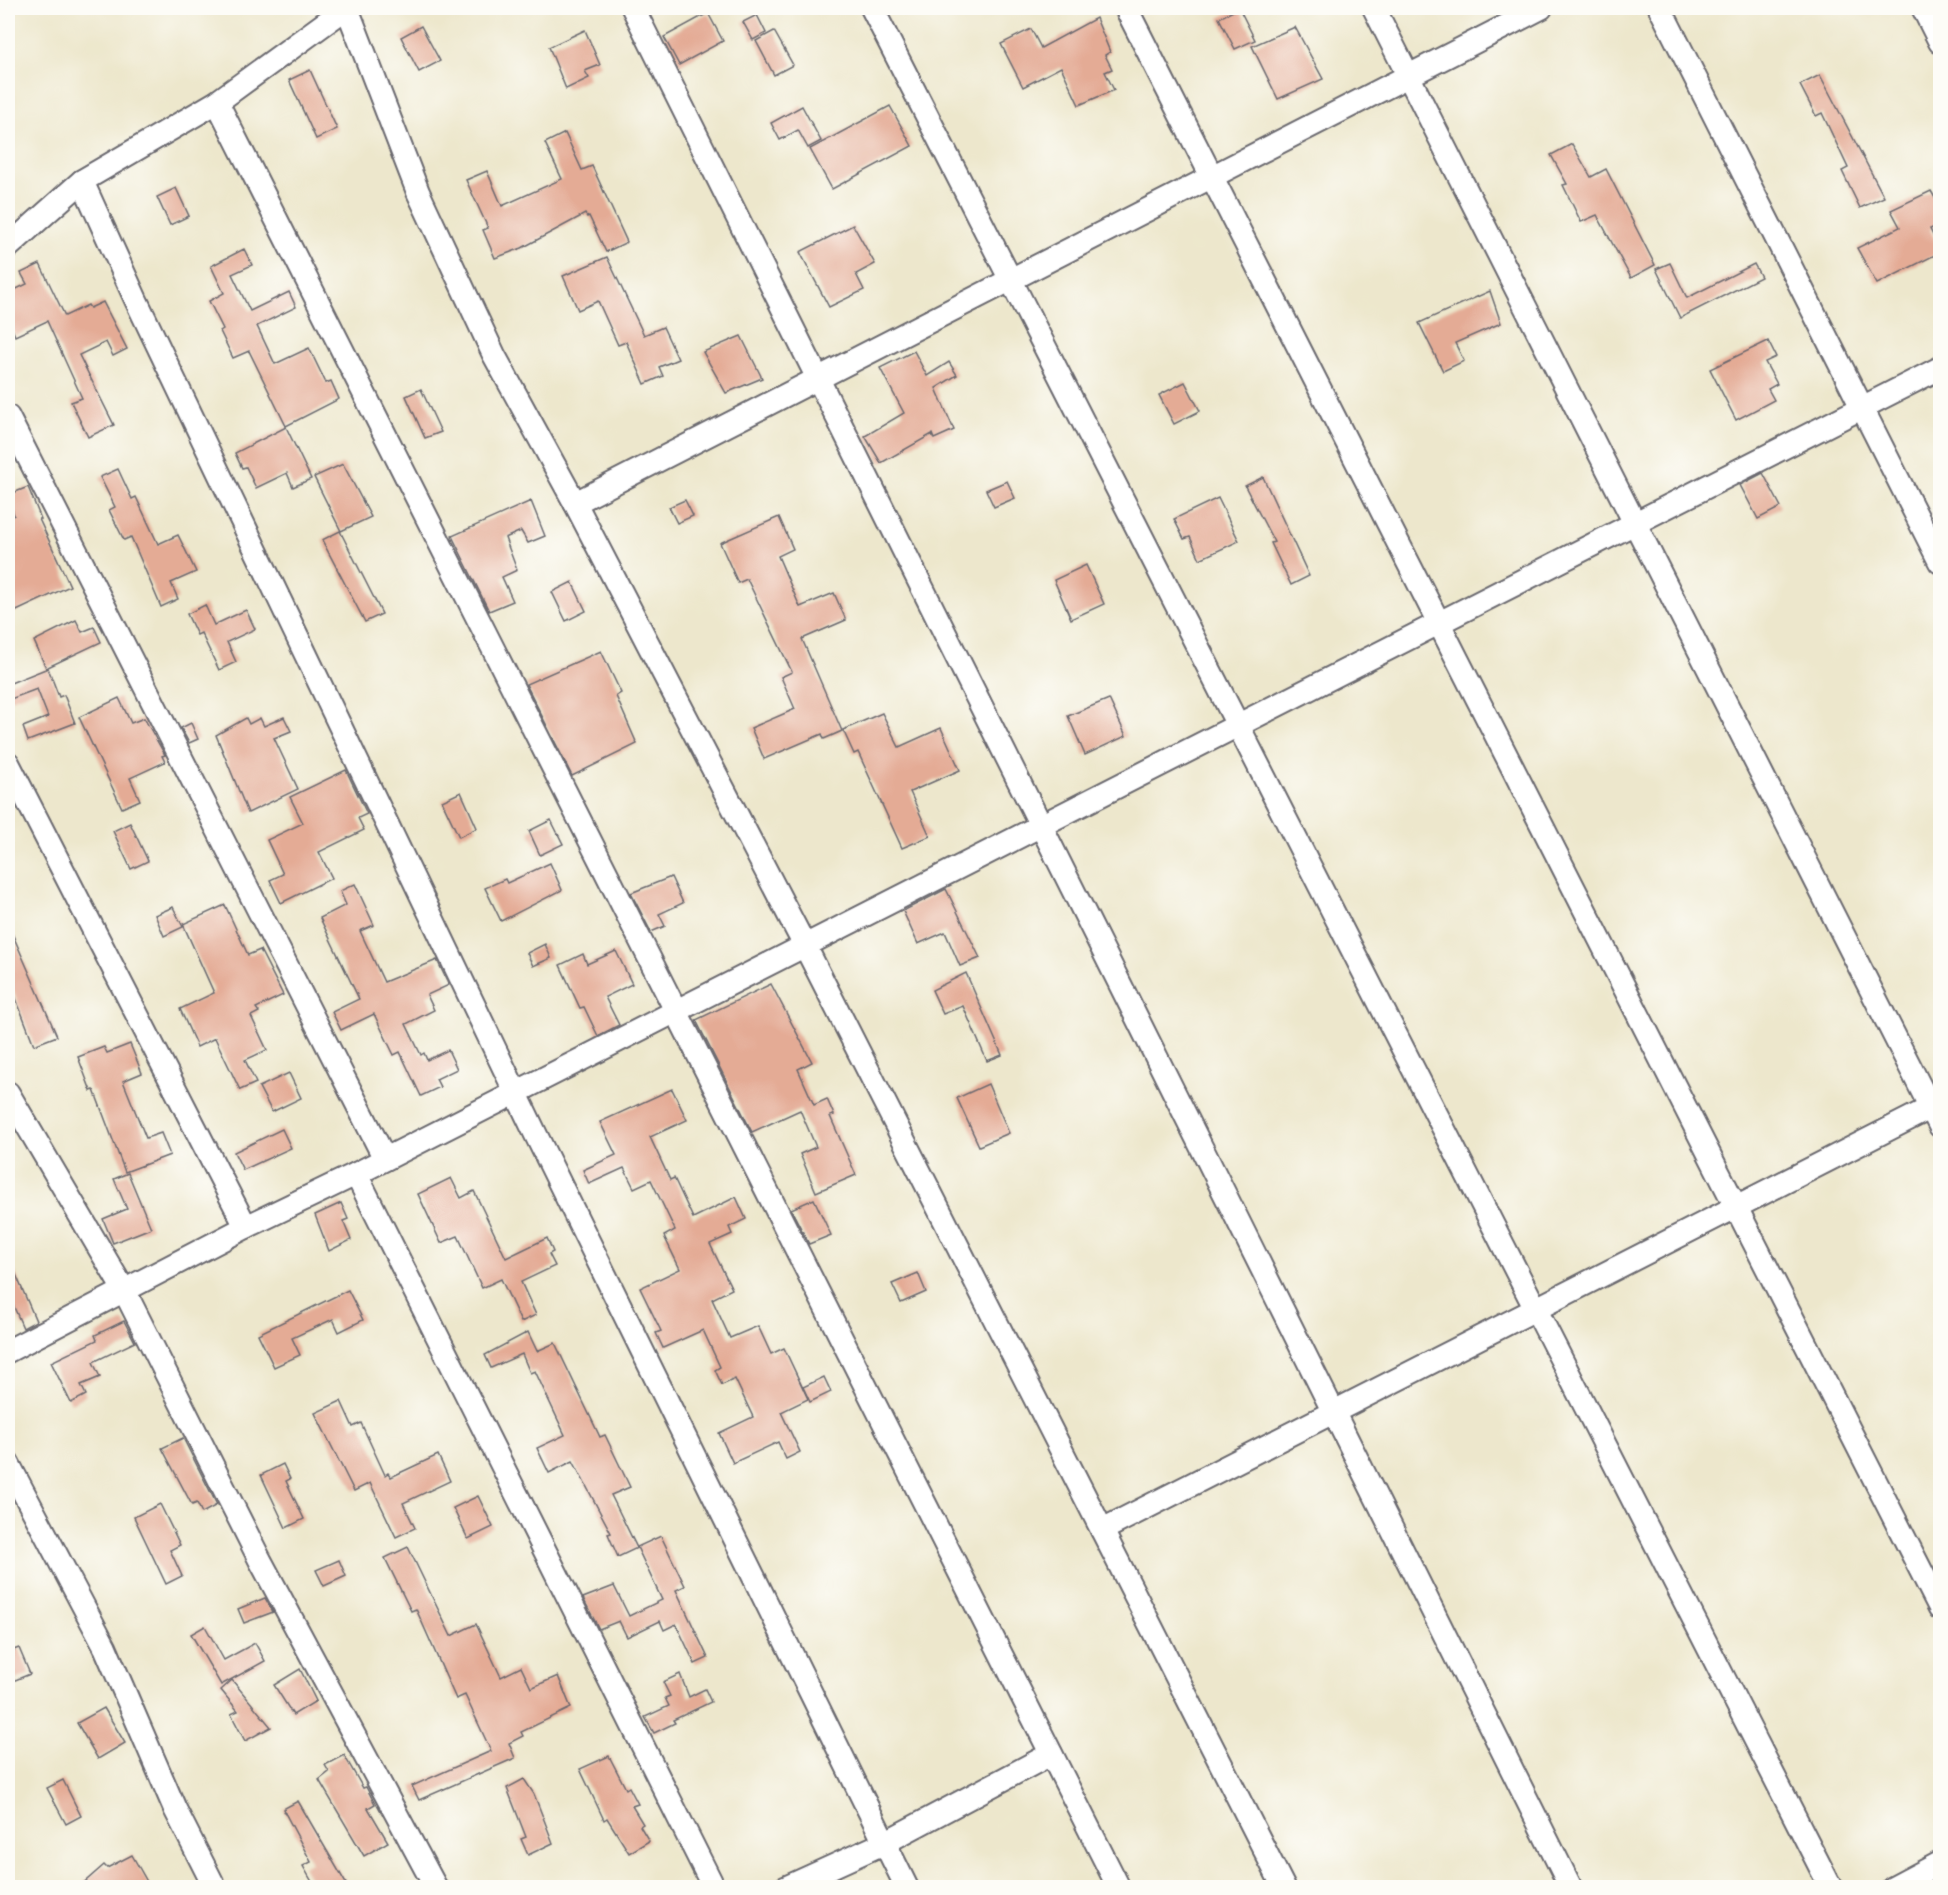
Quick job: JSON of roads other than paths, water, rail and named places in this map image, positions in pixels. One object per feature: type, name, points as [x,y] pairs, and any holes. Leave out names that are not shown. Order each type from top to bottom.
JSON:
[{"type":"street","points":[[8,247],[82,181],[217,102],[346,8],[423,203],[494,355],[575,503],[805,946],[1284,1887]]},
{"type":"street","points":[[633,8],[1571,1887]]},
{"type":"street","points":[[872,8],[1831,1887]]},
{"type":"street","points":[[1126,8],[1941,1608]]},
{"type":"street","points":[[1102,1530],[1736,1207],[1937,1112],[1374,8]]},
{"type":"street","points":[[575,503],[1541,8]]},
{"type":"street","points":[[1660,8],[1941,562]]},
{"type":"street","points":[[1923,8],[1941,42]]},
{"type":"street","points":[[217,102],[1119,1887]]},
{"type":"street","points":[[82,181],[135,300],[515,1093],[908,1887]]},
{"type":"street","points":[[8,1351],[246,1227],[676,1012],[1941,368]]},
{"type":"street","points":[[8,417],[385,1159]]},
{"type":"street","points":[[8,763],[246,1227]]},
{"type":"street","points":[[8,1093],[125,1292],[260,1560],[435,1887]]},
{"type":"street","points":[[356,1174],[714,1887]]},
{"type":"street","points":[[8,1463],[105,1647],[175,1809],[215,1887]]},
{"type":"street","points":[[785,1887],[884,1842],[1051,1754]]},
{"type":"street","points":[[1893,1887],[1941,1863]]}]
